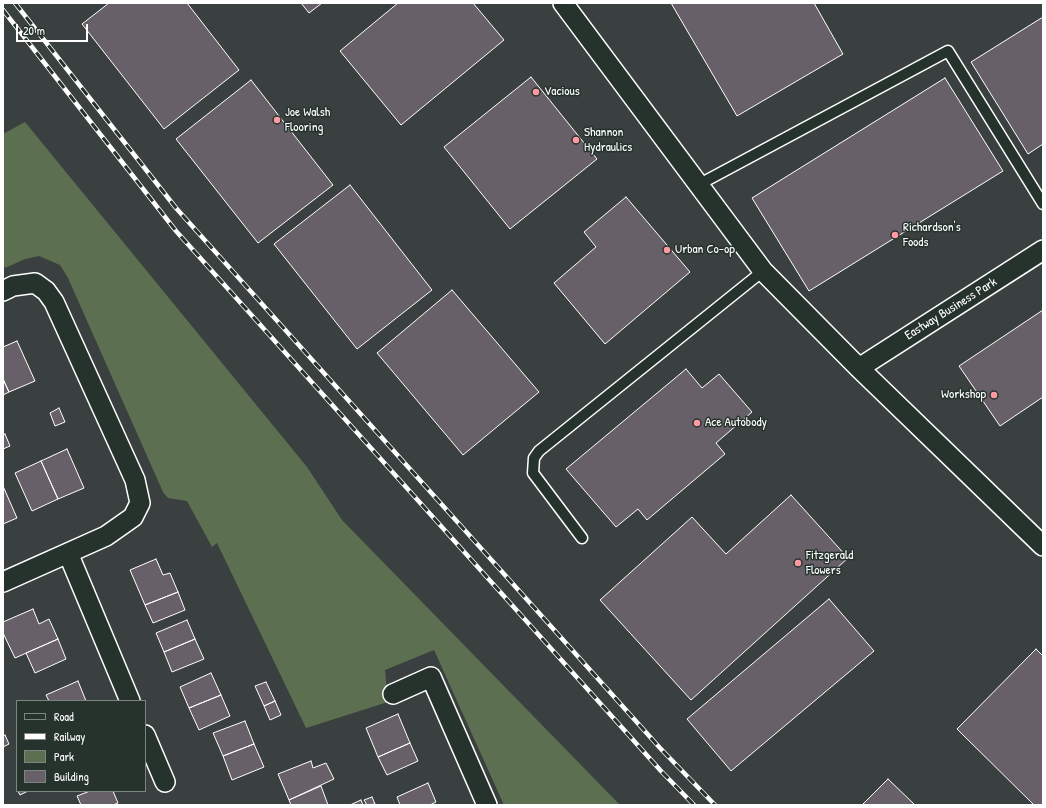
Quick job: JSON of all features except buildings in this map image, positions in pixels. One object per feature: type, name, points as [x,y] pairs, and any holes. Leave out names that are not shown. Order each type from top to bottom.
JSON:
[{"type":"street","points":[[563,3],[763,271],[859,368],[1043,546]]},
{"type":"street","name":"Eastway Business Park","points":[[859,368],[1043,250]]},
{"type":"street","points":[[3,291],[13,286],[35,283],[46,291],[54,302],[135,480],[140,503],[133,517],[106,536],[3,582]]},
{"type":"street","points":[[68,553],[130,700]]},
{"type":"street","points":[[392,694],[431,677],[487,805]]},
{"type":"street","points":[[146,737],[165,782]]},
{"type":"lane","points":[[698,185],[948,51],[1043,204]]},
{"type":"lane","points":[[582,538],[533,473],[534,458],[538,451],[763,271]]},
{"type":"green space","points":[[25,122],[307,467],[342,520],[620,805],[504,805],[434,650],[385,670],[388,702],[306,728],[217,543],[212,547],[187,501],[168,498],[163,492],[68,278],[60,265],[39,256],[25,259],[5,268],[3,262],[3,134]]},
{"type":"railway","points":[[15,3],[176,208],[660,748],[715,805]]},
{"type":"railway","points":[[3,10],[176,231],[661,771],[694,805]]},
{"type":"place","name":"Vacious","points":[[536,92]]},
{"type":"place","name":"Joe Walsh Flooring","points":[[277,120]]},
{"type":"place","name":"Shannon Hydraulics","points":[[576,140]]},
{"type":"place","name":"Richardson's Foods","points":[[895,235]]},
{"type":"place","name":"Urban Co-op","points":[[667,250]]},
{"type":"place","name":"Workshop","points":[[994,395]]},
{"type":"place","name":"Ace Autobody","points":[[697,423]]},
{"type":"place","name":"Fitzgerald Flowers","points":[[798,563]]}]
